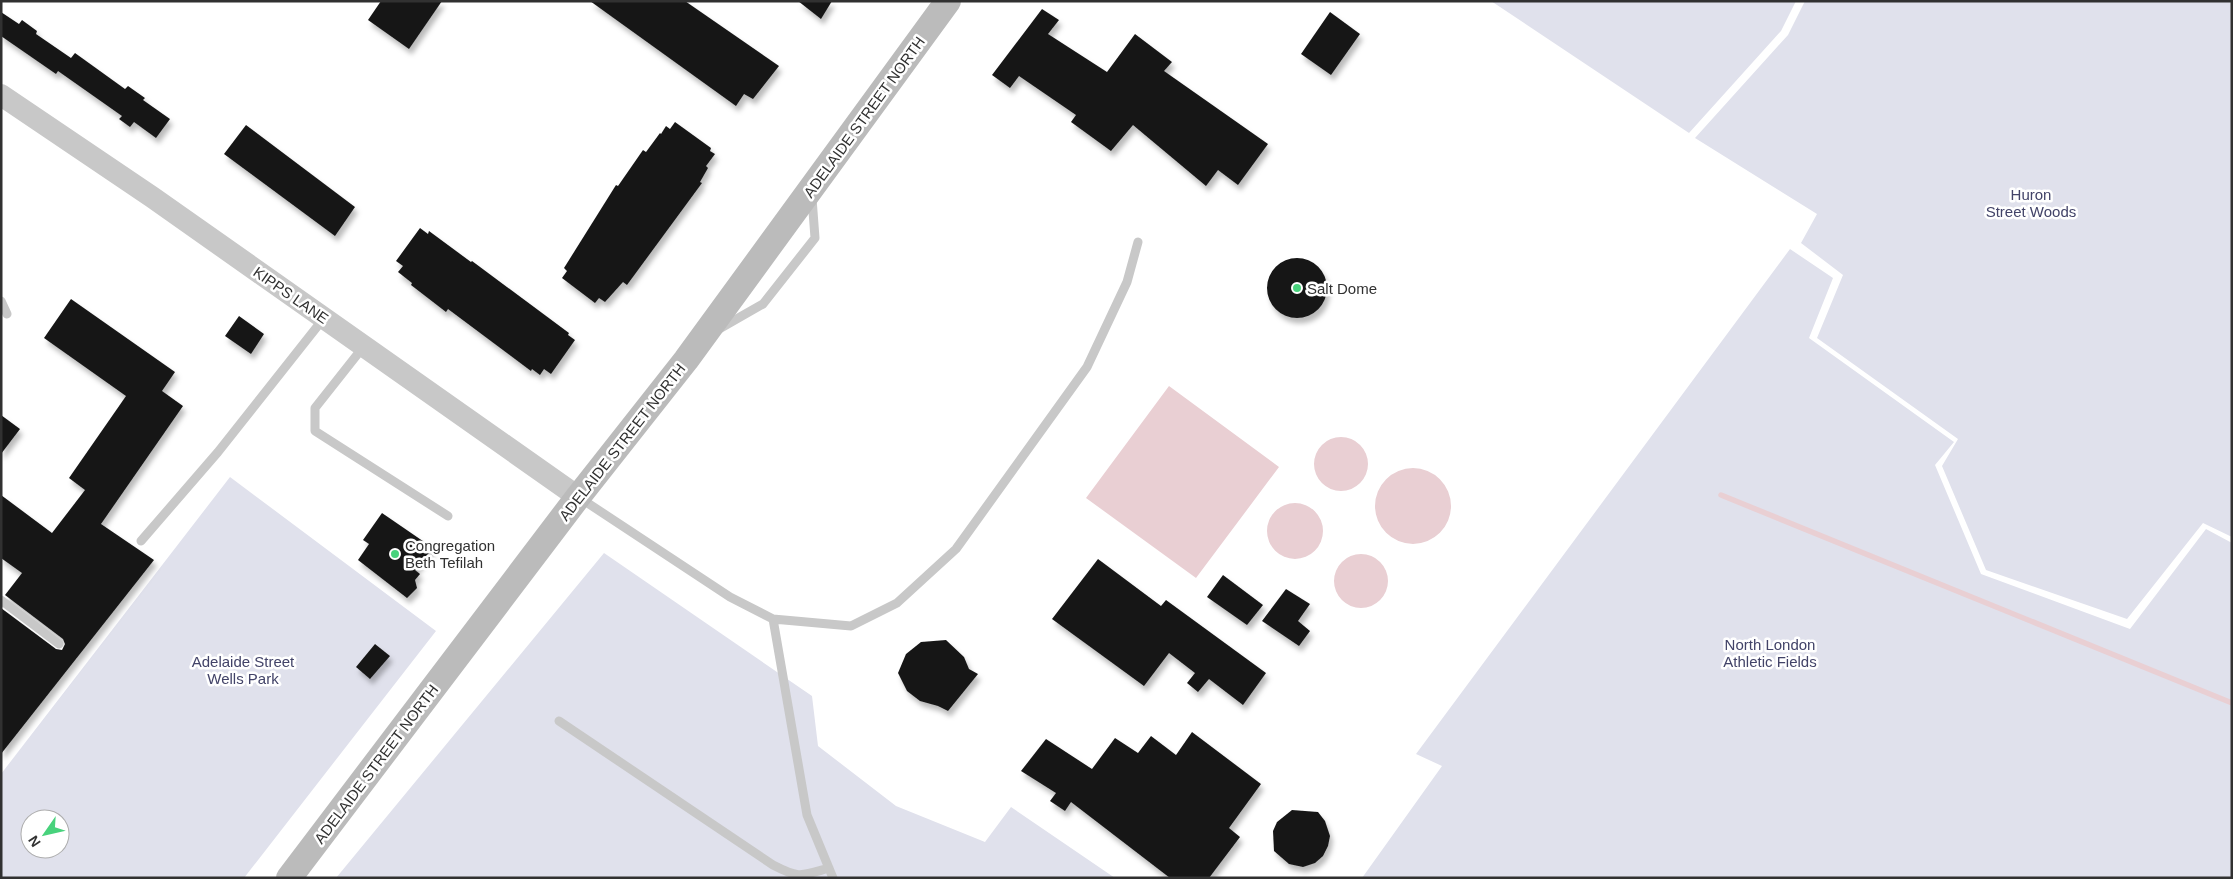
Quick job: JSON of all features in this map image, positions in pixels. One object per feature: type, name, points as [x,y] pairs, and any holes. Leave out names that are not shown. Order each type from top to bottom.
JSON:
[{"type":"main road","name":"ADELAIDE STREET NORTH","points":[[289,878],[578,497],[701,339],[948,1]]},
{"type":"street","name":"KIPPS LANE","points":[[1,95],[152,197],[578,497]]},
{"type":"lane","points":[[578,497],[730,597],[774,619],[851,626],[897,603],[956,549],[1087,367],[1127,282],[1138,242]]},
{"type":"lane","points":[[1,301],[7,314]]},
{"type":"lane","points":[[141,541],[218,452],[324,318]]},
{"type":"lane","points":[[364,346],[315,408],[315,431],[448,516]]},
{"type":"lane","points":[[1,600],[59,644]]},
{"type":"lane","points":[[774,619],[807,815],[833,878]]},
{"type":"lane","points":[[558,721],[773,865],[792,875],[804,875],[829,868]]},
{"type":"green space","points":[[1491,1],[1796,1],[1781,31],[1689,133]]},
{"type":"green space","name":"Huron Street Woods","points":[[1805,1],[2232,1],[2232,537],[2203,523],[2127,619],[1986,570],[1942,466],[1958,439],[1817,338],[1843,275],[1801,243],[1817,214],[1695,138],[1788,35]]},
{"type":"green space","name":"North London Athletic Fields","points":[[1790,249],[1833,278],[1809,338],[1954,442],[1935,465],[1981,574],[2130,629],[2206,529],[2232,543],[2232,878],[1362,878],[1442,766],[1416,754]]},
{"type":"green space","name":"Adelaide Street Wells Park","points":[[230,477],[436,631],[244,878],[1,878],[1,774]]},
{"type":"green space","points":[[604,553],[812,696],[818,746],[896,806],[985,842],[1011,807],[1115,878],[336,878]]},
{"type":"shaded area","points":[[1169,386],[1279,467],[1196,578],[1086,498]]},
{"type":"shaded area","points":[[1336,437],[1346,437],[1356,441],[1364,449],[1368,464],[1364,479],[1356,487],[1346,491],[1336,491],[1326,487],[1318,479],[1314,469],[1314,459],[1318,449],[1326,441]]},
{"type":"shaded area","points":[[1413,468],[1428,471],[1440,479],[1448,491],[1451,506],[1448,521],[1440,533],[1428,541],[1413,544],[1398,541],[1386,533],[1378,521],[1375,506],[1378,491],[1386,479],[1398,471]]},
{"type":"shaded area","points":[[1295,503],[1306,505],[1315,511],[1321,520],[1323,531],[1321,542],[1315,551],[1306,557],[1295,559],[1284,557],[1275,551],[1269,542],[1267,531],[1269,520],[1275,511],[1284,505]]},
{"type":"shaded area","points":[[1361,554],[1371,556],[1380,562],[1386,571],[1388,581],[1386,591],[1380,600],[1371,606],[1361,608],[1351,606],[1342,600],[1336,591],[1334,581],[1336,571],[1342,562],[1351,556]]},
{"type":"building","points":[[381,1],[442,1],[409,49],[368,20]]},
{"type":"building","points":[[590,1],[685,1],[779,66],[753,99],[744,94],[736,106]]},
{"type":"building","points":[[798,1],[832,1],[821,19]]},
{"type":"building","points":[[1042,9],[1059,20],[1048,34],[1107,72],[1135,34],[1172,62],[1164,71],[1268,144],[1238,185],[1218,170],[1206,186],[1133,125],[1111,151],[1071,122],[1076,115],[1019,76],[1010,88],[992,75]]},
{"type":"building","points":[[1,12],[19,24],[22,20],[37,31],[36,34],[71,58],[75,53],[125,89],[128,86],[145,98],[143,100],[170,119],[156,138],[134,122],[130,127],[119,119],[122,116],[58,71],[56,74],[1,36]]},
{"type":"building","points":[[1330,12],[1360,34],[1331,75],[1301,54]]},
{"type":"building","points":[[675,122],[711,148],[710,151],[715,154],[706,166],[708,168],[700,182],[702,183],[627,285],[623,282],[605,302],[599,298],[595,303],[562,278],[567,271],[564,268],[616,185],[618,186],[643,150],[646,152],[666,126],[670,129]]},
{"type":"building","points":[[246,125],[355,207],[335,236],[224,154]]},
{"type":"building","points":[[420,228],[428,234],[429,231],[472,261],[569,333],[568,335],[575,340],[551,374],[544,369],[540,375],[532,369],[531,371],[448,309],[446,312],[411,285],[412,283],[398,272],[403,266],[396,261]]},
{"type":"building","name":"Salt Dome","points":[[1297,258],[1313,263],[1318,267],[1322,272],[1327,288],[1322,304],[1318,309],[1313,313],[1297,318],[1281,313],[1276,309],[1272,304],[1267,288],[1272,272],[1276,267],[1281,263]]},
{"type":"building","points":[[71,299],[175,372],[162,391],[183,406],[101,524],[154,560],[1,754],[1,608],[56,649],[62,650],[65,644],[63,639],[5,595],[22,573],[1,558],[1,495],[52,533],[85,490],[69,478],[126,396],[44,338]]},
{"type":"building","points":[[239,316],[264,334],[251,354],[225,336]]},
{"type":"building","points":[[1,415],[20,429],[1,454]]},
{"type":"building","name":"Congregation Beth Tefilah","points":[[382,513],[433,548],[415,570],[420,574],[415,580],[417,588],[407,598],[358,560],[369,544],[363,540]]},
{"type":"building","points":[[1098,559],[1161,606],[1166,600],[1266,673],[1243,705],[1209,679],[1198,692],[1187,683],[1195,673],[1169,653],[1144,686],[1052,619]]},
{"type":"building","points":[[1223,575],[1263,605],[1247,625],[1207,597]]},
{"type":"building","points":[[1286,589],[1310,604],[1298,621],[1310,631],[1299,646],[1262,621]]},
{"type":"building","points":[[946,640],[964,657],[969,669],[978,674],[948,711],[920,701],[907,691],[898,673],[906,654],[921,642]]},
{"type":"building","points":[[375,644],[390,656],[370,679],[356,667]]},
{"type":"building","points":[[1192,732],[1261,784],[1229,828],[1240,837],[1209,878],[1170,878],[1071,802],[1065,811],[1050,801],[1056,793],[1021,771],[1046,739],[1092,769],[1115,738],[1138,753],[1151,736],[1176,755]]},
{"type":"building","points":[[1292,810],[1318,812],[1325,821],[1330,836],[1323,856],[1315,863],[1303,867],[1289,864],[1274,851],[1273,831],[1277,822]]},
{"type":"waterway","points":[[1721,495],[2232,703]]},
{"type":"place","name":"Salt Dome","points":[[1297,288]]},
{"type":"place","name":"Congregation Beth Tefilah","points":[[395,554]]}]
